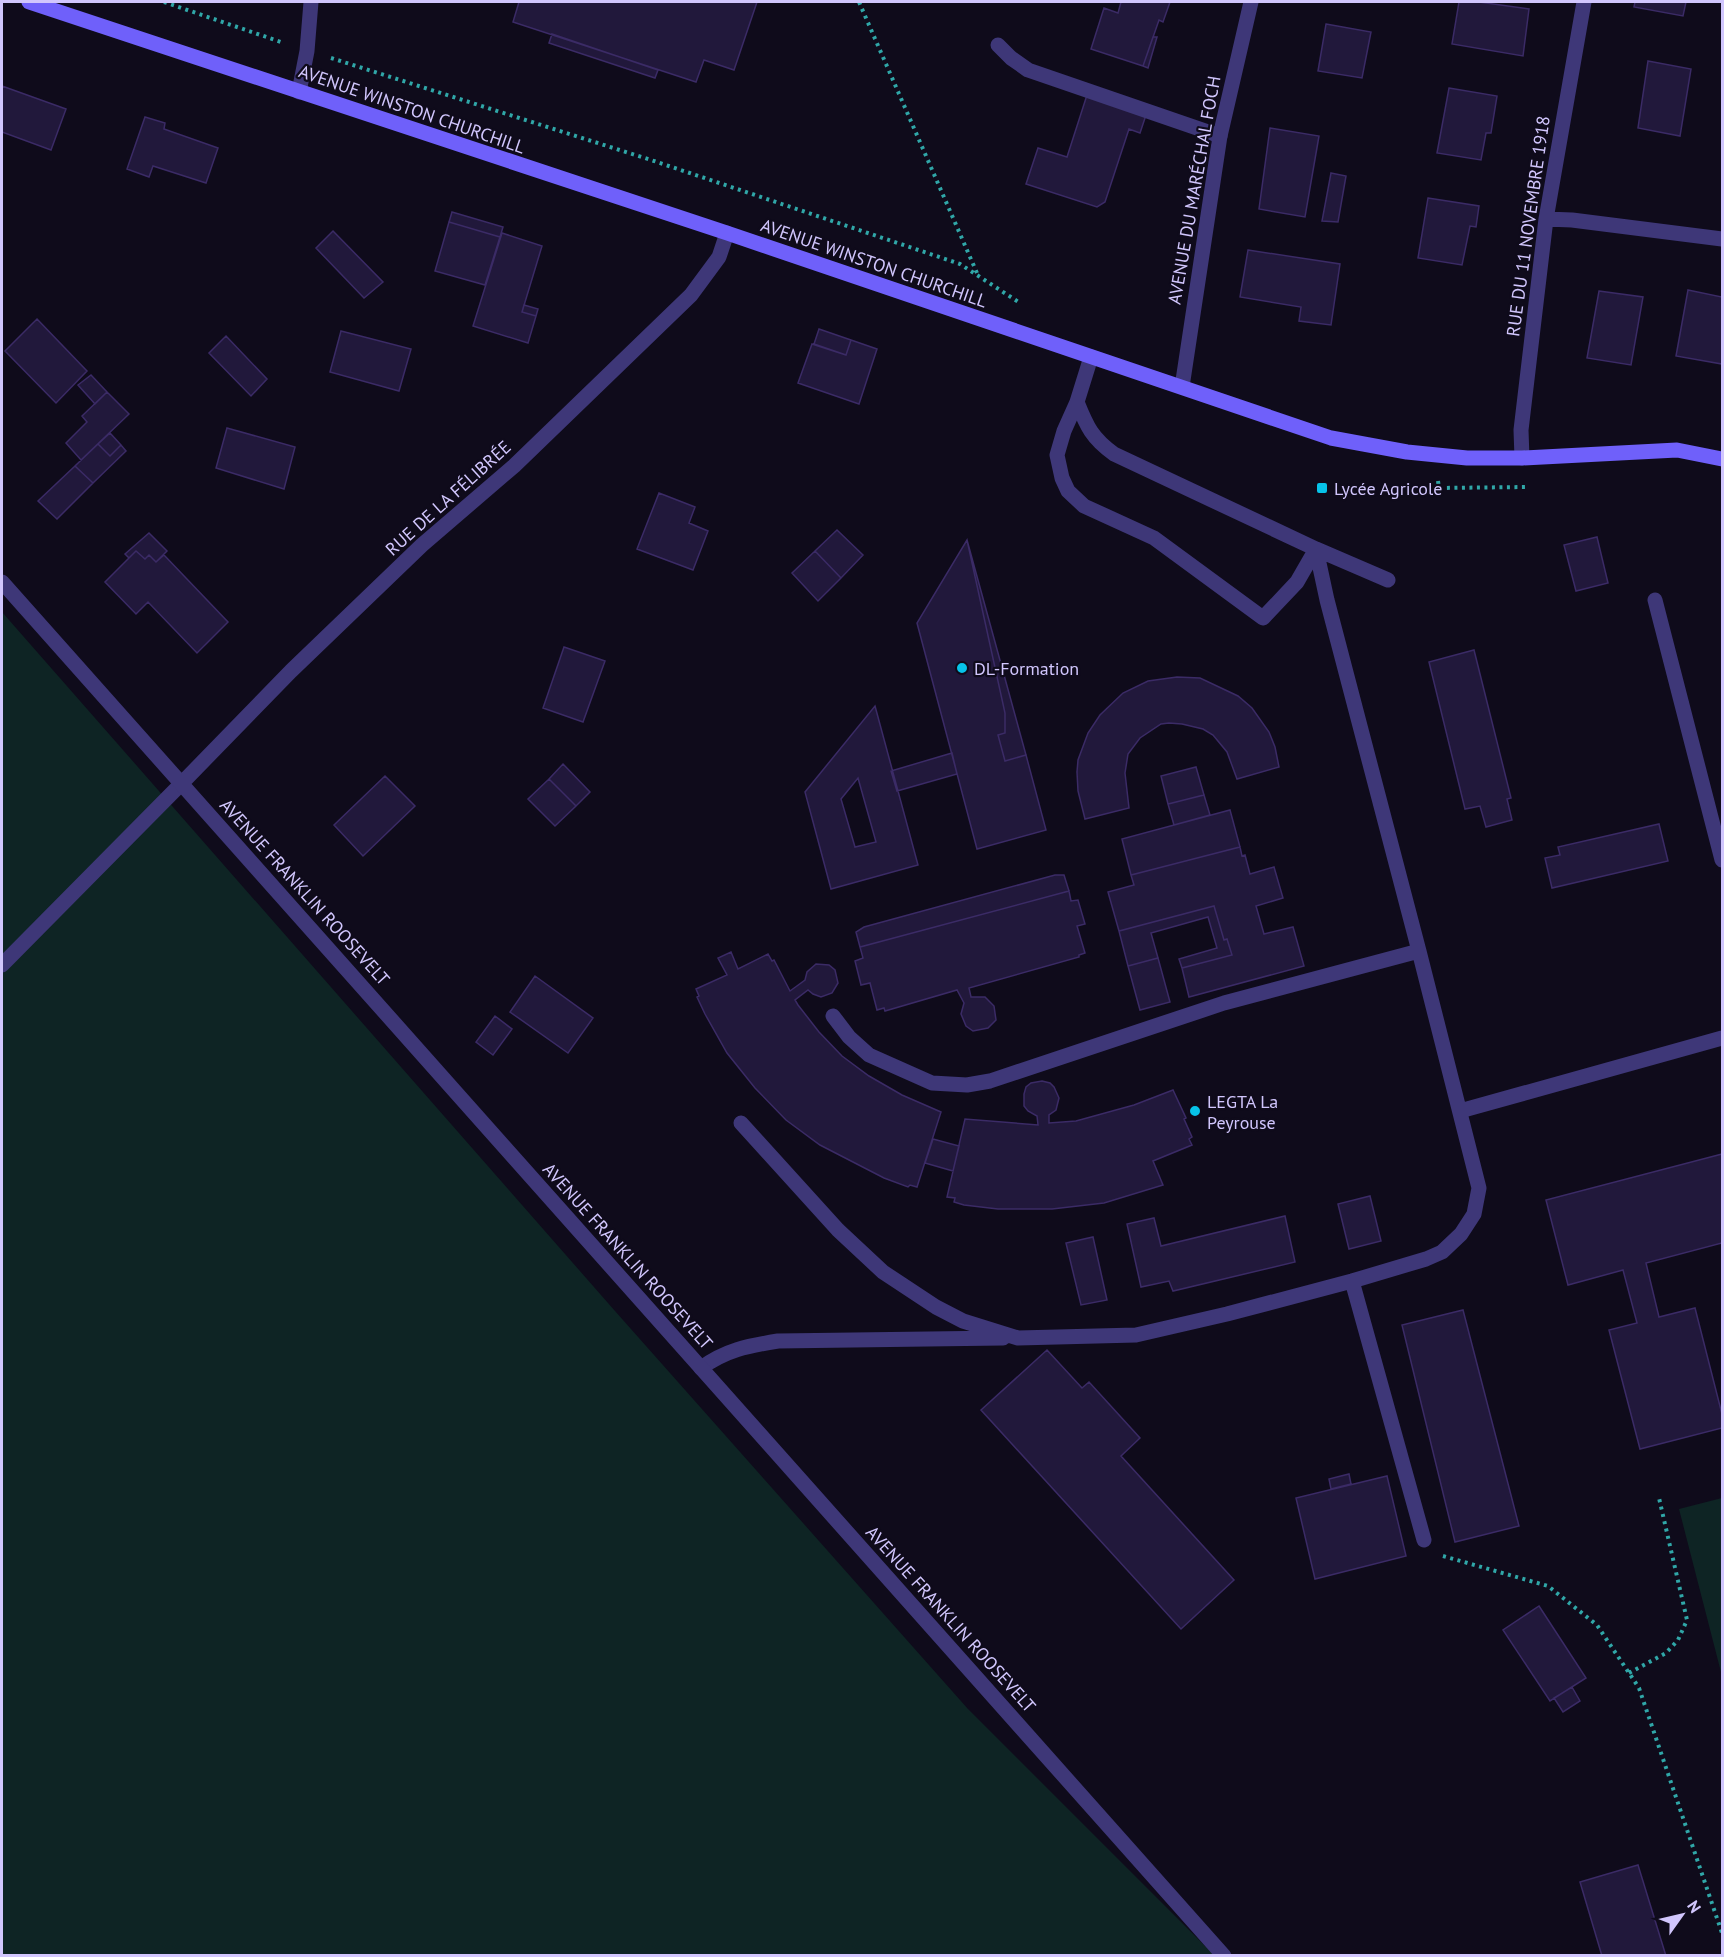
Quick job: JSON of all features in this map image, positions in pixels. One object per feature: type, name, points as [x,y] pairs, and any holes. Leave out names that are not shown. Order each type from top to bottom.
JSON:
[{"type":"main road","name":"AVENUE WINSTON CHURCHILL","points":[[29,2],[727,233],[1331,438],[1407,452],[1467,458],[1522,458],[1677,450],[1722,459]]},
{"type":"street","points":[[299,92],[308,51],[312,2]]},
{"type":"street","name":"AVENUE DU MARÉCHAL FOCH","points":[[1182,387],[1220,136],[1251,2]]},
{"type":"street","name":"RUE DU 11 NOVEMBRE 1918","points":[[1522,458],[1521,430],[1546,219],[1584,2]]},
{"type":"street","points":[[998,45],[1028,70],[1220,136]]},
{"type":"street","points":[[1546,219],[1572,220],[1722,239]]},
{"type":"street","name":"RUE DE LA FÉLIBRÉE","points":[[2,965],[291,671],[422,545],[514,466],[691,295],[719,257],[727,233]]},
{"type":"street","points":[[1091,357],[1057,455],[1062,478],[1068,491],[1084,506],[1154,538],[1263,618],[1297,582],[1316,549]]},
{"type":"street","points":[[1077,402],[1087,429],[1098,442],[1114,454],[1316,549],[1388,580]]},
{"type":"street","points":[[701,1368],[720,1355],[777,1341],[1136,1335],[1352,1281],[1442,1252],[1461,1234],[1474,1214],[1479,1188],[1327,600],[1316,549]]},
{"type":"street","name":"AVENUE FRANKLIN ROOSEVELT","points":[[2,582],[1224,1956]]},
{"type":"street","points":[[1655,600],[1722,860]]},
{"type":"street","points":[[833,1016],[849,1037],[869,1055],[932,1083],[967,1085],[990,1081],[1224,1003],[1419,951]]},
{"type":"street","points":[[1460,1111],[1722,1038]]},
{"type":"street","points":[[741,1123],[838,1230],[883,1272],[936,1307],[963,1321],[1018,1338]]},
{"type":"street","points":[[1352,1281],[1424,1540]]},
{"type":"path","points":[[164,2],[308,51],[651,160],[960,264],[1023,305]]},
{"type":"path","points":[[859,2],[977,274]]},
{"type":"path","points":[[1436,455],[1438,488],[1534,486]]},
{"type":"path","points":[[1629,1673],[1666,1653],[1678,1640],[1687,1620],[1659,1498]]},
{"type":"path","points":[[1424,1540],[1444,1558],[1548,1587],[1597,1625],[1639,1688],[1722,1933]]},
{"type":"green space","points":[[2,612],[615,1311],[968,1709],[1214,1955],[2,1955]]},
{"type":"green space","points":[[1722,1498],[1722,1676],[1679,1509]]},
{"type":"building","points":[[519,2],[757,2],[734,70],[704,60],[696,82],[513,22]]},
{"type":"building","points":[[1121,2],[1170,2],[1163,22],[1159,20],[1143,66],[1091,49],[1104,8],[1118,13]]},
{"type":"building","points":[[1459,2],[1479,2],[1529,9],[1523,56],[1452,44]]},
{"type":"building","points":[[1635,2],[1686,2],[1683,16],[1634,7]]},
{"type":"building","points":[[1326,24],[1371,32],[1362,78],[1318,71]]},
{"type":"building","points":[[552,34],[658,70],[655,78],[549,43]]},
{"type":"building","points":[[1153,37],[1157,37],[1148,68],[1143,66]]},
{"type":"building","points":[[1648,61],[1691,69],[1680,136],[1638,128]]},
{"type":"building","points":[[2,86],[66,109],[51,150],[2,132]]},
{"type":"building","points":[[1449,88],[1497,96],[1491,133],[1486,133],[1481,160],[1437,153]]},
{"type":"building","points":[[1087,95],[1146,115],[1140,133],[1129,129],[1105,202],[1097,207],[1026,184],[1038,148],[1067,157]]},
{"type":"building","points":[[145,117],[165,123],[164,129],[218,148],[206,183],[153,166],[149,177],[127,169]]},
{"type":"building","points":[[1270,128],[1319,136],[1305,217],[1259,209]]},
{"type":"building","points":[[1331,173],[1346,176],[1338,222],[1322,221]]},
{"type":"building","points":[[1428,198],[1479,206],[1476,227],[1470,226],[1462,265],[1418,258]]},
{"type":"building","points":[[452,212],[503,227],[500,237],[449,222]]},
{"type":"building","points":[[449,222],[500,237],[485,285],[435,271]]},
{"type":"building","points":[[333,231],[383,282],[364,298],[316,248]]},
{"type":"building","points":[[502,233],[542,246],[522,312],[536,316],[528,343],[473,326]]},
{"type":"building","points":[[1248,250],[1340,264],[1331,325],[1299,321],[1301,307],[1240,297]]},
{"type":"building","points":[[1688,290],[1722,297],[1722,364],[1676,356]]},
{"type":"building","points":[[1599,291],[1643,297],[1631,365],[1587,358]]},
{"type":"building","points":[[524,305],[538,309],[536,316],[522,312]]},
{"type":"building","points":[[37,319],[87,371],[56,403],[5,351]]},
{"type":"building","points":[[819,329],[851,340],[846,355],[814,344]]},
{"type":"building","points":[[341,331],[411,349],[399,391],[330,372]]},
{"type":"building","points":[[226,336],[267,379],[251,396],[209,353]]},
{"type":"building","points":[[851,340],[877,349],[859,404],[798,383],[812,344],[846,355]]},
{"type":"building","points":[[91,375],[107,392],[95,404],[78,385]]},
{"type":"building","points":[[107,392],[129,414],[81,460],[66,443],[87,422],[82,416]]},
{"type":"building","points":[[227,428],[295,447],[284,489],[216,468]]},
{"type":"building","points":[[110,433],[121,445],[110,456],[98,444]]},
{"type":"building","points":[[98,444],[110,456],[121,445],[126,451],[93,483],[75,466]]},
{"type":"building","points":[[75,466],[93,483],[57,519],[38,501]]},
{"type":"building","points":[[659,493],[695,507],[689,523],[708,531],[693,570],[637,549]]},
{"type":"building","points":[[837,530],[863,555],[841,578],[815,551]]},
{"type":"building","points":[[149,533],[167,551],[156,562],[149,555],[145,559],[136,551],[129,558],[125,554]]},
{"type":"building","points":[[1597,537],[1608,583],[1576,591],[1564,545]]},
{"type":"building","name":"DL-Formation","points":[[967,540],[1005,713],[1005,733],[998,735],[1005,761],[1026,755],[1046,830],[977,849],[917,623]]},
{"type":"building","points":[[967,540],[1026,755],[1005,761],[998,735],[1005,733],[1005,713]]},
{"type":"building","points":[[136,551],[145,559],[149,555],[156,562],[164,555],[228,622],[197,653],[148,602],[136,614],[105,582]]},
{"type":"building","points":[[815,551],[841,578],[818,601],[792,573]]},
{"type":"building","points":[[564,647],[605,661],[583,722],[543,708]]},
{"type":"building","points":[[1474,650],[1511,798],[1507,799],[1512,820],[1486,827],[1480,806],[1465,809],[1429,662]]},
{"type":"building","points":[[1177,677],[1200,678],[1238,696],[1252,708],[1269,732],[1279,767],[1237,779],[1227,752],[1213,735],[1203,729],[1182,724],[1161,724],[1140,738],[1128,754],[1125,773],[1129,808],[1085,819],[1078,791],[1077,772],[1078,760],[1088,733],[1100,715],[1123,693],[1148,681]]},
{"type":"building","points":[[875,706],[918,865],[831,889],[805,792]],"holes":[[[858,778],[876,842],[855,847],[841,799]]]},
{"type":"building","points":[[952,753],[957,774],[897,791],[891,771]]},
{"type":"building","points":[[563,764],[590,792],[576,806],[549,779]]},
{"type":"building","points":[[1196,767],[1204,795],[1168,804],[1161,776]]},
{"type":"building","points":[[385,776],[415,806],[363,856],[334,825]]},
{"type":"building","points":[[549,779],[576,806],[555,826],[528,799]]},
{"type":"building","points":[[1204,795],[1210,815],[1174,825],[1168,804]]},
{"type":"building","points":[[1230,810],[1240,847],[1131,875],[1122,839]]},
{"type":"building","points":[[1659,824],[1668,861],[1552,888],[1545,858],[1560,855],[1558,847]]},
{"type":"building","points":[[1240,847],[1242,856],[1245,855],[1250,874],[1274,867],[1283,898],[1256,906],[1264,934],[1293,927],[1304,966],[1189,997],[1182,968],[1232,955],[1227,939],[1224,940],[1214,906],[1119,931],[1108,892],[1134,885],[1131,875]]},
{"type":"building","points":[[1055,875],[1064,875],[1069,891],[860,947],[856,932],[864,927]]},
{"type":"building","points":[[1069,891],[1071,901],[1078,900],[1085,924],[1077,926],[1085,953],[1079,957],[969,988],[971,997],[985,997],[994,1006],[996,1020],[988,1028],[973,1031],[966,1026],[961,1014],[964,1003],[957,990],[885,1011],[884,1008],[877,1010],[870,983],[861,985],[855,961],[863,958],[860,947]]},
{"type":"building","points":[[1214,906],[1224,940],[1227,939],[1232,955],[1182,968],[1179,959],[1217,948],[1208,917],[1151,933],[1158,958],[1128,966],[1119,931]]},
{"type":"building","points":[[731,952],[738,969],[768,954],[772,961],[774,960],[790,991],[805,980],[807,972],[816,964],[829,965],[835,970],[838,983],[832,993],[821,997],[808,990],[795,1000],[798,1005],[842,1056],[869,1076],[902,1095],[941,1112],[917,1187],[910,1185],[908,1187],[884,1178],[820,1145],[786,1120],[755,1088],[727,1053],[705,1014],[696,989],[727,975],[718,958]]},
{"type":"building","points":[[1158,958],[1170,1002],[1140,1010],[1128,966]]},
{"type":"building","points":[[535,976],[593,1018],[568,1053],[510,1012]]},
{"type":"building","points":[[495,1016],[512,1029],[493,1055],[476,1042]]},
{"type":"building","points":[[1042,1081],[1054,1087],[1059,1098],[1056,1110],[1049,1115],[1049,1123],[1076,1121],[1134,1105],[1173,1090],[1186,1118],[1184,1119],[1192,1137],[1189,1139],[1192,1145],[1153,1161],[1163,1185],[1104,1203],[1052,1209],[998,1209],[964,1205],[954,1202],[955,1198],[947,1197],[965,1119],[1038,1125],[1037,1116],[1024,1106],[1024,1094],[1026,1087],[1031,1083]]},
{"type":"building","points":[[933,1139],[959,1146],[953,1171],[925,1163]]},
{"type":"building","points":[[1722,1154],[1722,1243],[1646,1263],[1659,1317],[1695,1308],[1722,1414],[1722,1428],[1640,1449],[1609,1330],[1637,1323],[1623,1270],[1568,1285],[1546,1200]]},
{"type":"building","points":[[1370,1196],[1381,1241],[1349,1249],[1338,1204]]},
{"type":"building","points":[[1285,1216],[1295,1262],[1173,1291],[1169,1281],[1141,1287],[1127,1224],[1154,1218],[1161,1246]]},
{"type":"building","points":[[1093,1237],[1107,1300],[1081,1305],[1066,1243]]},
{"type":"building","points":[[1463,1310],[1519,1526],[1455,1542],[1402,1325]]},
{"type":"building","points":[[1047,1350],[1082,1388],[1089,1382],[1140,1438],[1121,1456],[1234,1580],[1181,1629],[981,1410]]},
{"type":"building","points":[[1349,1474],[1351,1484],[1331,1489],[1329,1479]]},
{"type":"building","points":[[1387,1476],[1406,1556],[1315,1579],[1296,1498]]},
{"type":"building","points":[[1539,1606],[1586,1678],[1550,1701],[1503,1630]]},
{"type":"building","points":[[1572,1687],[1580,1701],[1563,1712],[1554,1698]]},
{"type":"building","points":[[1638,1865],[1666,1956],[1602,1956],[1580,1882]]},
{"type":"place","name":"Lycée Agricole","points":[[1322,488]]},
{"type":"place","name":"DL-Formation","points":[[962,668]]},
{"type":"place","name":"LEGTA La Peyrouse","points":[[1195,1111]]}]
